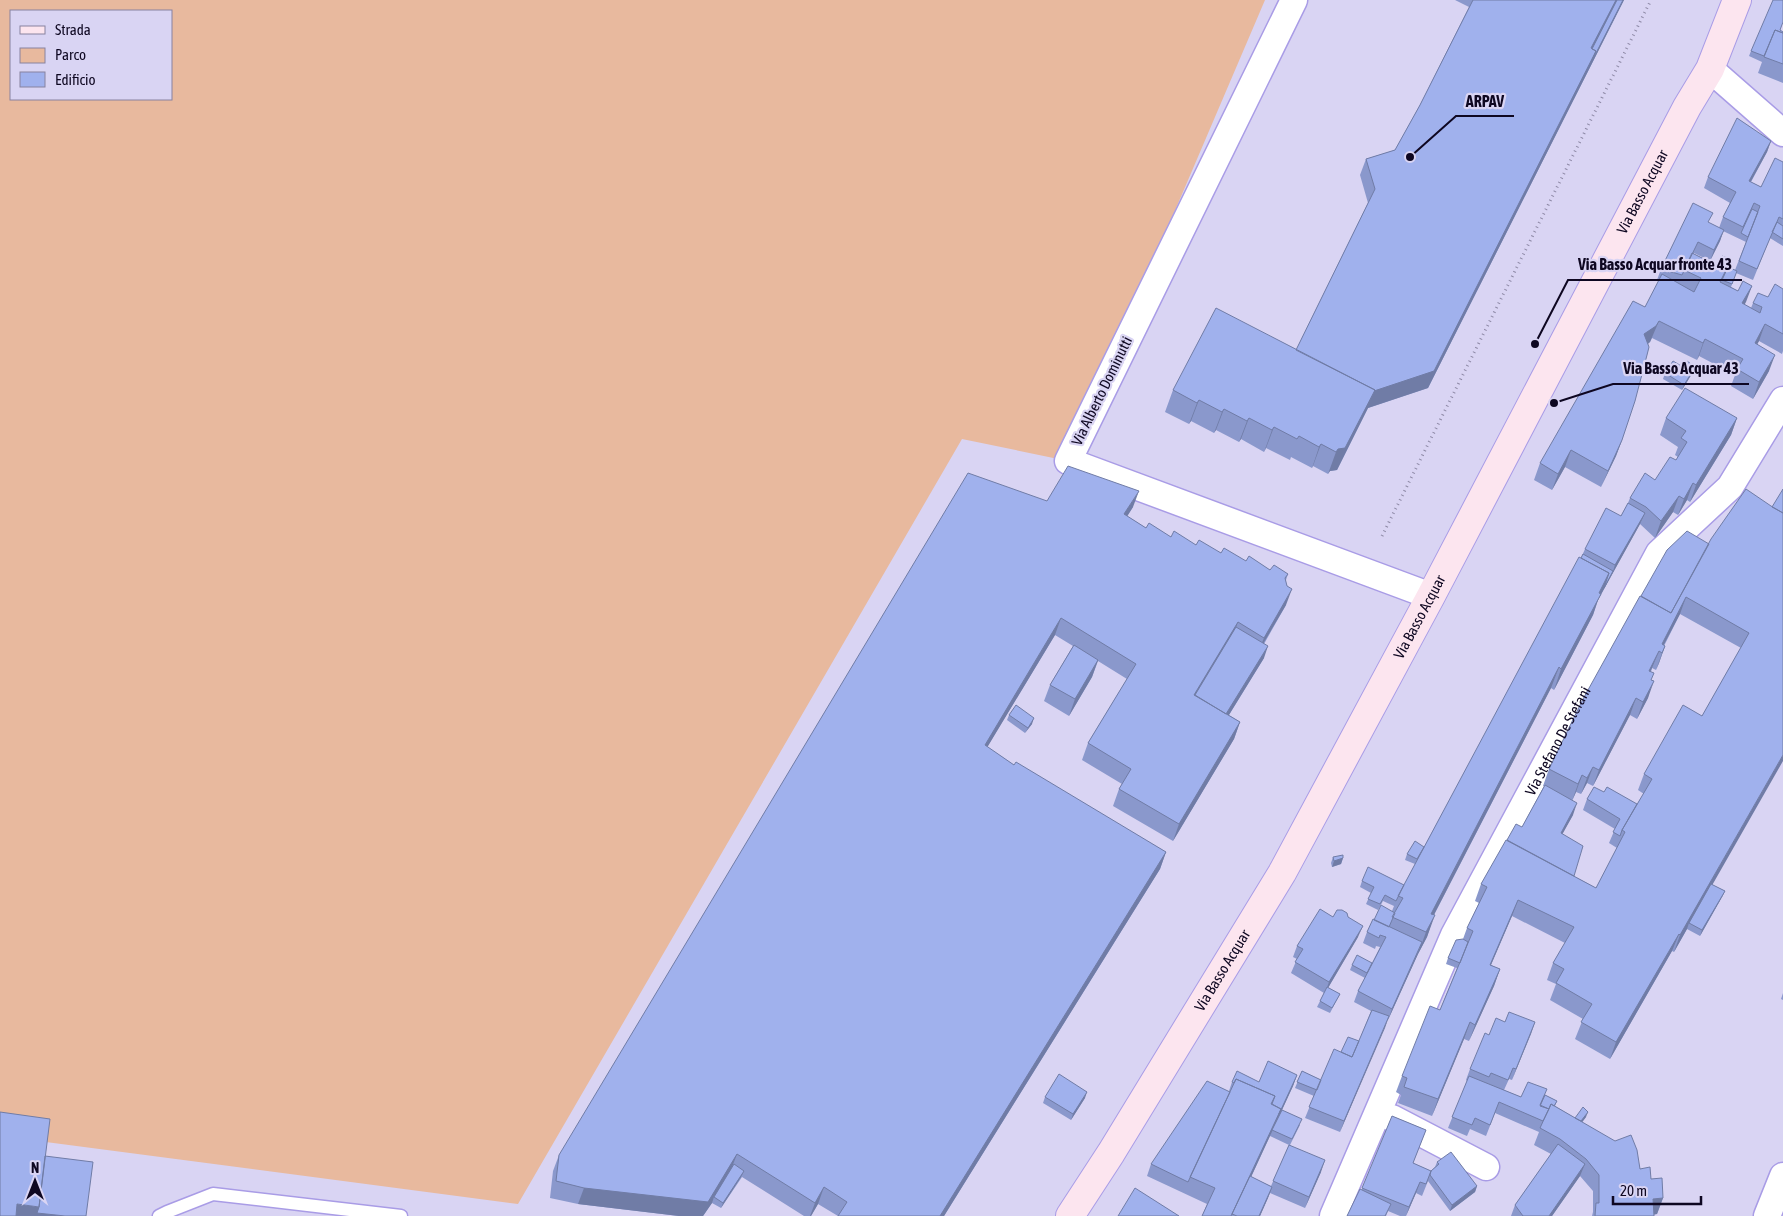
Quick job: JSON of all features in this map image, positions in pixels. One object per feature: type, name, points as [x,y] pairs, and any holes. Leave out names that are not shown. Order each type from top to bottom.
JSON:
[{"type":"main road","name":"Via Basso Acquar","points":[[1070,1216],[1111,1154],[1282,872],[1430,596],[1687,107],[1710,69],[1737,0]]},
{"type":"street","name":"Via Alberto Dominutti","points":[[1294,0],[1068,461],[1430,596]]},
{"type":"street","points":[[1710,69],[1783,132]]},
{"type":"street","name":"Via Stefano De Stefani","points":[[1333,1216],[1454,935],[1659,553],[1730,487],[1783,400]]},
{"type":"street","points":[[1378,1111],[1486,1167]]},
{"type":"street","points":[[1767,1216],[1783,1176]]},
{"type":"lane","points":[[159,1216],[213,1194],[401,1216]]},
{"type":"path","points":[[1382,536],[1651,0]]},
{"type":"green space","points":[[0,0],[1265,0],[1068,461],[962,439],[518,1204],[0,1136]]},
{"type":"building","points":[[1473,0],[1616,0],[1591,48],[1596,51],[1434,371],[1374,391],[1296,350],[1375,189],[1366,159],[1395,150]]},
{"type":"building","points":[[1617,0],[1623,0],[1592,61],[1596,51],[1592,49]]},
{"type":"building","points":[[1773,0],[1783,0],[1783,22],[1780,30],[1783,33],[1775,30],[1764,56],[1751,51]]},
{"type":"building","points":[[1775,30],[1783,33],[1783,64],[1764,57]]},
{"type":"building","points":[[1737,118],[1771,141],[1749,181],[1761,187],[1775,158],[1783,162],[1783,219],[1779,217],[1757,269],[1739,261],[1760,206],[1754,203],[1743,227],[1723,217],[1736,192],[1708,177]]},
{"type":"building","points":[[1693,203],[1713,213],[1708,222],[1724,230],[1714,250],[1698,242],[1682,275],[1661,269]]},
{"type":"building","points":[[1752,209],[1758,212],[1748,237],[1741,233]]},
{"type":"building","points":[[1777,222],[1783,226],[1783,239],[1772,232]]},
{"type":"building","points":[[1692,253],[1726,270],[1720,282],[1738,291],[1743,281],[1752,286],[1742,303],[1760,313],[1762,307],[1753,303],[1758,293],[1768,297],[1775,284],[1783,289],[1783,334],[1765,324],[1755,343],[1775,355],[1759,382],[1737,369],[1743,359],[1705,339],[1703,343],[1659,321],[1656,326],[1644,334],[1649,347],[1635,401],[1622,440],[1608,471],[1571,450],[1558,474],[1540,463],[1633,301],[1645,307],[1662,274],[1694,292],[1701,278],[1684,270]]},
{"type":"building","points":[[1722,256],[1731,259],[1728,267],[1719,264]]},
{"type":"building","points":[[1728,267],[1737,271],[1732,284],[1722,280]]},
{"type":"building","points":[[1216,308],[1375,390],[1345,448],[1338,449],[1336,452],[1321,444],[1319,447],[1299,436],[1297,439],[1274,427],[1272,430],[1249,418],[1247,421],[1224,409],[1222,412],[1199,400],[1197,403],[1173,390]]},
{"type":"building","points":[[1673,361],[1683,367],[1687,361],[1695,367],[1684,385],[1665,373]]},
{"type":"building","points":[[1685,388],[1737,418],[1696,485],[1693,483],[1684,499],[1679,496],[1661,521],[1646,507],[1630,498],[1645,473],[1655,480],[1670,457],[1676,460],[1687,442],[1681,438],[1686,431],[1666,418]]},
{"type":"building","points":[[1068,466],[1139,491],[1124,514],[1146,528],[1149,523],[1171,537],[1174,531],[1196,545],[1199,540],[1221,553],[1224,548],[1246,561],[1249,556],[1270,570],[1274,565],[1288,574],[1285,578],[1287,586],[1292,589],[1264,638],[1238,622],[1194,695],[1240,722],[1179,824],[1119,789],[1131,769],[1088,743],[1136,664],[1061,618],[985,745],[1014,765],[1016,762],[1166,852],[940,1216],[838,1216],[847,1202],[824,1187],[815,1203],[737,1154],[708,1202],[584,1188],[556,1181],[559,1155],[968,473],[1047,501]]},
{"type":"building","points":[[1746,489],[1783,513],[1783,755],[1680,935],[1616,1042],[1581,1022],[1592,1004],[1556,983],[1564,969],[1553,963],[1574,927],[1518,900],[1490,965],[1500,969],[1475,1025],[1470,1022],[1438,1099],[1404,1087],[1407,1078],[1402,1076],[1430,1006],[1440,1010],[1473,931],[1467,928],[1487,887],[1481,884],[1506,840],[1596,888],[1625,832],[1622,830],[1652,779],[1644,774],[1683,705],[1702,716],[1749,633],[1686,597],[1662,644],[1665,646],[1662,653],[1659,651],[1649,671],[1654,673],[1651,680],[1654,681],[1643,702],[1636,698],[1599,770],[1593,767],[1587,778],[1582,775],[1578,784],[1549,769],[1583,699],[1640,596],[1671,613],[1711,539]]},
{"type":"building","points":[[1783,489],[1783,513],[1772,507]]},
{"type":"building","points":[[1628,503],[1645,513],[1615,565],[1585,549],[1606,508],[1621,516]]},
{"type":"building","points":[[1687,531],[1709,544],[1671,613],[1641,596],[1667,550]]},
{"type":"building","points":[[1583,554],[1613,571],[1604,588],[1609,573],[1581,558]]},
{"type":"building","points":[[1579,557],[1609,573],[1599,593],[1601,594],[1561,669],[1559,667],[1431,914],[1435,915],[1426,932],[1392,917],[1403,898],[1398,896]]},
{"type":"building","points":[[1236,627],[1268,646],[1226,714],[1195,695]]},
{"type":"building","points":[[1074,645],[1098,660],[1075,699],[1050,685]]},
{"type":"building","points":[[1016,705],[1034,718],[1028,728],[1009,715]]},
{"type":"building","points":[[1545,785],[1577,803],[1561,833],[1583,846],[1574,876],[1507,840],[1516,824],[1522,827]]},
{"type":"building","points":[[1594,787],[1604,792],[1607,787],[1637,804],[1620,836],[1613,832],[1620,819],[1587,799]]},
{"type":"building","points":[[1415,841],[1424,847],[1417,859],[1407,854]]},
{"type":"building","points":[[1343,855],[1343,858],[1334,861],[1333,857]]},
{"type":"building","points":[[1368,867],[1404,885],[1396,901],[1385,895],[1380,904],[1368,899],[1374,887],[1362,881]]},
{"type":"building","points":[[1711,884],[1725,891],[1702,930],[1689,923]]},
{"type":"building","points":[[1381,905],[1395,913],[1389,927],[1374,920]]},
{"type":"building","points":[[1320,909],[1333,917],[1337,910],[1342,910],[1347,913],[1348,917],[1363,926],[1329,982],[1295,962],[1303,949],[1297,946]]},
{"type":"building","points":[[1373,919],[1422,942],[1392,1009],[1358,991],[1386,937],[1380,935],[1379,938],[1367,932]]},
{"type":"building","points":[[1463,939],[1468,942],[1460,963],[1448,958],[1456,940]]},
{"type":"building","points":[[1357,955],[1372,963],[1367,973],[1352,965]]},
{"type":"building","points":[[1327,987],[1340,994],[1332,1008],[1320,1001]]},
{"type":"building","points":[[1372,1010],[1389,1016],[1344,1121],[1309,1107],[1334,1049],[1352,1057]]},
{"type":"building","points":[[1509,1012],[1535,1022],[1516,1069],[1513,1068],[1508,1080],[1491,1073],[1489,1077],[1470,1069],[1485,1033],[1489,1035],[1496,1018],[1505,1022]]},
{"type":"building","points":[[1348,1037],[1359,1041],[1352,1057],[1341,1052]]},
{"type":"building","points":[[1268,1061],[1297,1075],[1279,1114],[1281,1109],[1272,1104],[1275,1096],[1236,1079],[1234,1083],[1232,1082],[1237,1071],[1259,1082]]},
{"type":"building","points":[[1302,1071],[1321,1080],[1317,1090],[1297,1082]]},
{"type":"building","points":[[1059,1074],[1087,1092],[1073,1114],[1045,1097]]},
{"type":"building","points":[[1469,1076],[1521,1097],[1528,1082],[1547,1089],[1540,1105],[1549,1109],[1543,1121],[1499,1102],[1490,1125],[1475,1118],[1472,1125],[1452,1117]]},
{"type":"building","points":[[1236,1079],[1275,1096],[1271,1104],[1281,1109],[1231,1216],[1202,1216],[1215,1188],[1190,1177]]},
{"type":"building","points":[[1207,1081],[1230,1092],[1188,1182],[1151,1164]]},
{"type":"building","points":[[1545,1095],[1557,1101],[1554,1106],[1551,1104],[1549,1109],[1540,1106]]},
{"type":"building","points":[[1551,1104],[1615,1141],[1631,1135],[1637,1150],[1640,1169],[1650,1167],[1651,1179],[1662,1178],[1663,1198],[1653,1199],[1654,1216],[1595,1216],[1596,1203],[1599,1203],[1599,1175],[1586,1159],[1560,1139],[1540,1128]]},
{"type":"building","points":[[1583,1107],[1588,1112],[1581,1121],[1575,1118]]},
{"type":"building","points":[[1282,1110],[1302,1119],[1292,1139],[1272,1130]]},
{"type":"building","points":[[0,1112],[50,1119],[39,1207],[17,1204],[16,1216],[0,1216]]},
{"type":"building","points":[[1392,1116],[1426,1130],[1413,1163],[1431,1171],[1426,1184],[1420,1182],[1409,1207],[1362,1188]]},
{"type":"building","points":[[1558,1144],[1585,1164],[1549,1216],[1523,1216],[1515,1205]]},
{"type":"building","points":[[1289,1145],[1325,1160],[1309,1197],[1273,1181]]},
{"type":"building","points":[[1451,1152],[1477,1186],[1452,1205],[1430,1175],[1431,1171],[1439,1164],[1437,1162]]},
{"type":"building","points":[[45,1156],[93,1162],[86,1216],[37,1213]]},
{"type":"building","points":[[734,1164],[744,1171],[723,1203],[714,1197]]},
{"type":"building","points":[[1250,1176],[1272,1187],[1259,1216],[1237,1216],[1232,1214]]},
{"type":"building","points":[[1135,1188],[1179,1216],[1118,1216]]},
{"type":"building","points":[[1360,1189],[1391,1204],[1385,1216],[1347,1216]]},
{"type":"place","name":"ARPAV","points":[[1410,157]]},
{"type":"place","name":"Via Basso Acquar fronte 43","points":[[1535,344]]},
{"type":"place","name":"Via Basso Acquar 43","points":[[1554,403]]}]
